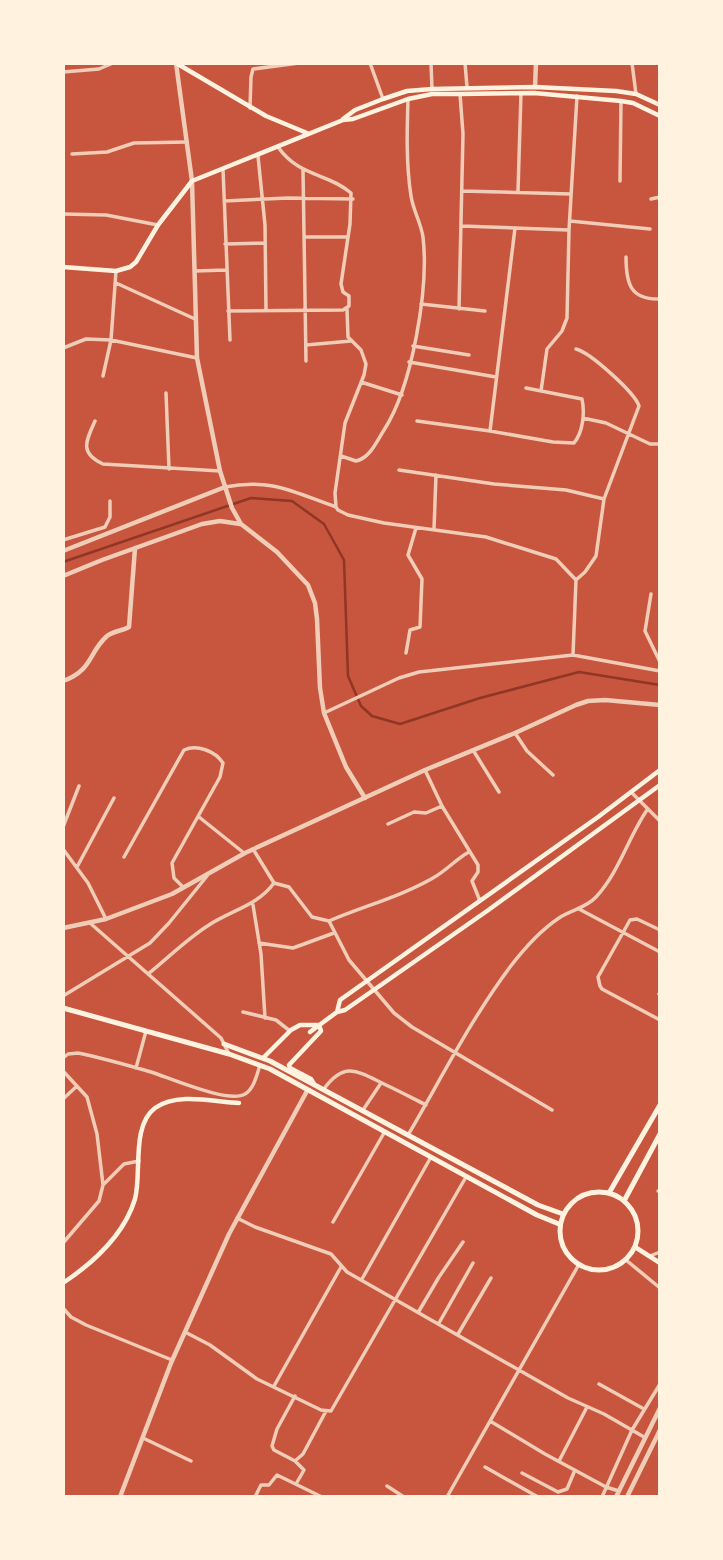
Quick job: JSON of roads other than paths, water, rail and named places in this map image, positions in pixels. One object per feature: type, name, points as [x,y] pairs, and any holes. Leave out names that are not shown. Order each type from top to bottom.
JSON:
[{"type":"main road","points":[[176,63],[250,108],[307,133]]},
{"type":"main road","points":[[343,120],[355,110],[407,91],[467,87],[535,87],[636,94],[660,104]]},
{"type":"main road","points":[[63,267],[116,271],[131,267],[158,225],[192,181],[258,156],[307,133],[408,99],[432,94],[521,93],[577,96],[634,103],[660,117]]},
{"type":"main road","points":[[337,1012],[340,1000],[660,771]]},
{"type":"main road","points":[[310,1032],[374,990],[660,785]]},
{"type":"main road","points":[[63,1008],[146,1029],[260,1065],[537,1216],[559,1224]]},
{"type":"main road","points":[[263,1058],[290,1031],[300,1025],[319,1025]]},
{"type":"main road","points":[[314,1084],[289,1065],[318,1036],[321,1031],[319,1025]]},
{"type":"main road","points":[[225,1044],[263,1058],[538,1205],[563,1214]]},
{"type":"main road","points":[[63,1283],[102,1251],[118,1233],[134,1201],[140,1171],[139,1139],[149,1114],[157,1107],[188,1100],[239,1103]]},
{"type":"main road","points":[[609,1193],[660,1105]]},
{"type":"main road","points":[[624,1201],[660,1134]]},
{"type":"main road","points":[[587,1193],[609,1193],[624,1201],[633,1211],[638,1224],[635,1247],[626,1260],[615,1267],[603,1271],[590,1270],[578,1266],[562,1248],[559,1224],[569,1205],[587,1193]]},
{"type":"main road","points":[[635,1247],[660,1262]]},
{"type":"street","points":[[63,72],[99,69],[113,63]]},
{"type":"street","points":[[176,63],[192,181],[197,358],[220,471],[225,490],[241,524],[277,552],[308,585],[315,603],[324,713],[346,767],[365,798]]},
{"type":"street","points":[[250,108],[253,69],[299,63]]},
{"type":"street","points":[[370,63],[383,99]]},
{"type":"street","points":[[430,63],[432,89]]},
{"type":"street","points":[[465,63],[467,87]]},
{"type":"street","points":[[535,87],[536,63]]},
{"type":"street","points":[[632,63],[636,94]]},
{"type":"street","points":[[518,191],[521,93]]},
{"type":"street","points":[[459,309],[463,134],[460,94]]},
{"type":"street","points":[[541,391],[547,349],[562,331],[567,318],[577,96]]},
{"type":"street","points":[[341,457],[356,461],[365,457],[392,418],[402,395],[421,304],[422,235],[413,210],[409,180],[408,99]]},
{"type":"street","points":[[620,181],[621,101]]},
{"type":"street","points":[[72,154],[107,152],[134,143],[188,142]]},
{"type":"street","points":[[278,147],[283,155],[303,170],[348,190],[352,199],[341,284],[350,300],[347,309],[348,332],[351,341],[364,356],[366,364],[345,423],[335,492],[336,507]]},
{"type":"street","points":[[258,156],[263,199],[266,310]]},
{"type":"street","points":[[223,169],[230,340]]},
{"type":"street","points":[[303,170],[306,361]]},
{"type":"street","points":[[462,191],[571,194]]},
{"type":"street","points":[[651,199],[660,197]]},
{"type":"street","points":[[224,201],[352,199]]},
{"type":"street","points":[[63,214],[106,215],[158,225]]},
{"type":"street","points":[[570,221],[650,229]]},
{"type":"street","points":[[462,226],[569,230]]},
{"type":"street","points":[[490,430],[515,228]]},
{"type":"street","points":[[304,237],[348,237]]},
{"type":"street","points":[[225,244],[265,243]]},
{"type":"street","points":[[626,257],[627,278],[631,288],[648,299],[660,299]]},
{"type":"street","points":[[193,271],[226,270]]},
{"type":"street","points":[[103,376],[111,340],[116,271]]},
{"type":"street","points":[[116,283],[195,319]]},
{"type":"street","points":[[421,304],[485,311]]},
{"type":"street","points":[[228,311],[347,309]]},
{"type":"street","points":[[63,348],[86,339],[111,340],[197,358]]},
{"type":"street","points":[[306,345],[351,341]]},
{"type":"street","points":[[413,346],[469,355]]},
{"type":"street","points":[[573,656],[576,580],[596,556],[604,499],[638,412],[638,402],[595,359],[576,349]]},
{"type":"street","points":[[409,362],[496,377]]},
{"type":"street","points":[[361,382],[402,395]]},
{"type":"street","points":[[417,421],[490,430],[537,440],[574,443],[583,418],[582,399],[526,388]]},
{"type":"street","points":[[166,393],[169,469]]},
{"type":"street","points":[[583,418],[606,423],[650,444],[660,444]]},
{"type":"street","points":[[95,421],[87,439],[87,447],[93,460],[103,464],[220,471]]},
{"type":"street","points":[[399,470],[566,491],[604,499]]},
{"type":"street","points":[[434,529],[436,475]]},
{"type":"street","points":[[63,551],[225,490],[254,483],[271,484],[336,507],[348,515],[416,528],[486,537],[556,559],[576,580]]},
{"type":"street","points":[[63,540],[105,527],[110,517],[110,501]]},
{"type":"street","points":[[63,576],[211,522],[241,524]]},
{"type":"street","points":[[406,653],[410,630],[420,627],[422,579],[408,555],[416,528]]},
{"type":"street","points":[[63,681],[79,674],[86,667],[108,635],[129,627],[135,548]]},
{"type":"street","points":[[651,594],[645,631],[660,662]]},
{"type":"street","points":[[324,713],[399,678],[419,672],[573,656],[660,671]]},
{"type":"street","points":[[63,928],[106,919],[172,894],[253,849],[425,770],[588,701],[660,705]]},
{"type":"street","points":[[515,733],[527,751],[553,775]]},
{"type":"street","points":[[124,857],[180,754],[189,747],[198,747],[219,757],[223,763],[220,778],[172,863],[171,872],[183,887]]},
{"type":"street","points":[[473,750],[499,792]]},
{"type":"street","points":[[425,770],[442,806],[479,869],[472,881],[480,901]]},
{"type":"street","points":[[63,827],[79,786]]},
{"type":"street","points":[[631,792],[660,821]]},
{"type":"street","points":[[78,867],[114,798]]},
{"type":"street","points":[[388,824],[414,812],[426,813],[442,806]]},
{"type":"street","points":[[408,1135],[456,1052],[513,963],[545,929],[599,894],[647,810]]},
{"type":"street","points":[[199,817],[245,853]]},
{"type":"street","points":[[63,849],[78,867],[106,919]]},
{"type":"street","points":[[253,849],[274,883],[289,887],[312,917],[330,920],[364,905],[403,893],[434,878],[469,852]]},
{"type":"street","points":[[63,996],[128,958],[160,934],[209,872]]},
{"type":"street","points":[[148,974],[207,926],[253,905],[274,883]]},
{"type":"street","points":[[253,905],[265,1018]]},
{"type":"street","points":[[579,909],[660,952]]},
{"type":"street","points":[[660,930],[634,918],[627,923],[598,977],[600,986],[660,1020]]},
{"type":"street","points":[[330,920],[344,953],[394,1013],[412,1027],[552,1110]]},
{"type":"street","points":[[90,923],[209,1027],[225,1044],[229,1054]]},
{"type":"street","points":[[259,943],[293,948],[335,933]]},
{"type":"street","points":[[243,1012],[275,1020],[290,1031]]},
{"type":"street","points":[[136,1068],[146,1029]]},
{"type":"street","points":[[63,1058],[68,1054],[78,1053],[210,1092],[237,1096],[245,1095],[249,1091],[260,1065]]},
{"type":"street","points":[[63,1071],[87,1097],[97,1134],[103,1185],[99,1201],[63,1242]]},
{"type":"street","points":[[324,1089],[336,1075],[350,1071],[364,1073],[426,1105]]},
{"type":"street","points":[[363,1110],[381,1083]]},
{"type":"street","points":[[63,1099],[78,1086]]},
{"type":"street","points":[[120,1497],[172,1360],[237,1218],[307,1091]]},
{"type":"street","points":[[333,1222],[384,1132]]},
{"type":"street","points":[[362,1279],[431,1157]]},
{"type":"street","points":[[103,1185],[124,1164],[139,1161]]},
{"type":"street","points":[[185,1332],[210,1345],[245,1373],[326,1411],[335,1409],[466,1177]]},
{"type":"street","points":[[237,1218],[331,1254],[341,1267],[644,1437]]},
{"type":"street","points":[[419,1311],[463,1242]]},
{"type":"street","points":[[650,1256],[660,1252]]},
{"type":"street","points":[[626,1260],[660,1288]]},
{"type":"street","points":[[439,1323],[473,1263]]},
{"type":"street","points":[[447,1497],[578,1266]]},
{"type":"street","points":[[274,1386],[341,1267]]},
{"type":"street","points":[[458,1334],[491,1278]]},
{"type":"street","points":[[63,1308],[71,1317],[86,1325],[172,1360]]},
{"type":"street","points":[[599,1384],[644,1409]]},
{"type":"street","points":[[601,1497],[632,1430],[660,1384]]},
{"type":"street","points":[[295,1396],[277,1429],[272,1446],[274,1450],[295,1461],[304,1471],[296,1484]]},
{"type":"street","points":[[559,1461],[587,1407]]},
{"type":"street","points":[[295,1461],[303,1454],[326,1411]]},
{"type":"street","points":[[616,1497],[659,1412]]},
{"type":"street","points":[[490,1421],[606,1487],[619,1491]]},
{"type":"street","points":[[627,1497],[660,1430]]},
{"type":"street","points":[[142,1438],[191,1461]]},
{"type":"street","points":[[485,1467],[538,1497]]},
{"type":"street","points":[[522,1473],[558,1492],[563,1492],[575,1469]]},
{"type":"street","points":[[255,1497],[261,1485],[269,1485],[277,1475],[322,1497]]},
{"type":"street","points":[[387,1486],[404,1497]]},
{"type":"waterway","points":[[63,562],[251,498],[292,501],[324,524],[344,560],[348,676],[361,706],[372,716],[400,724],[480,698],[579,672],[660,685]]}]
